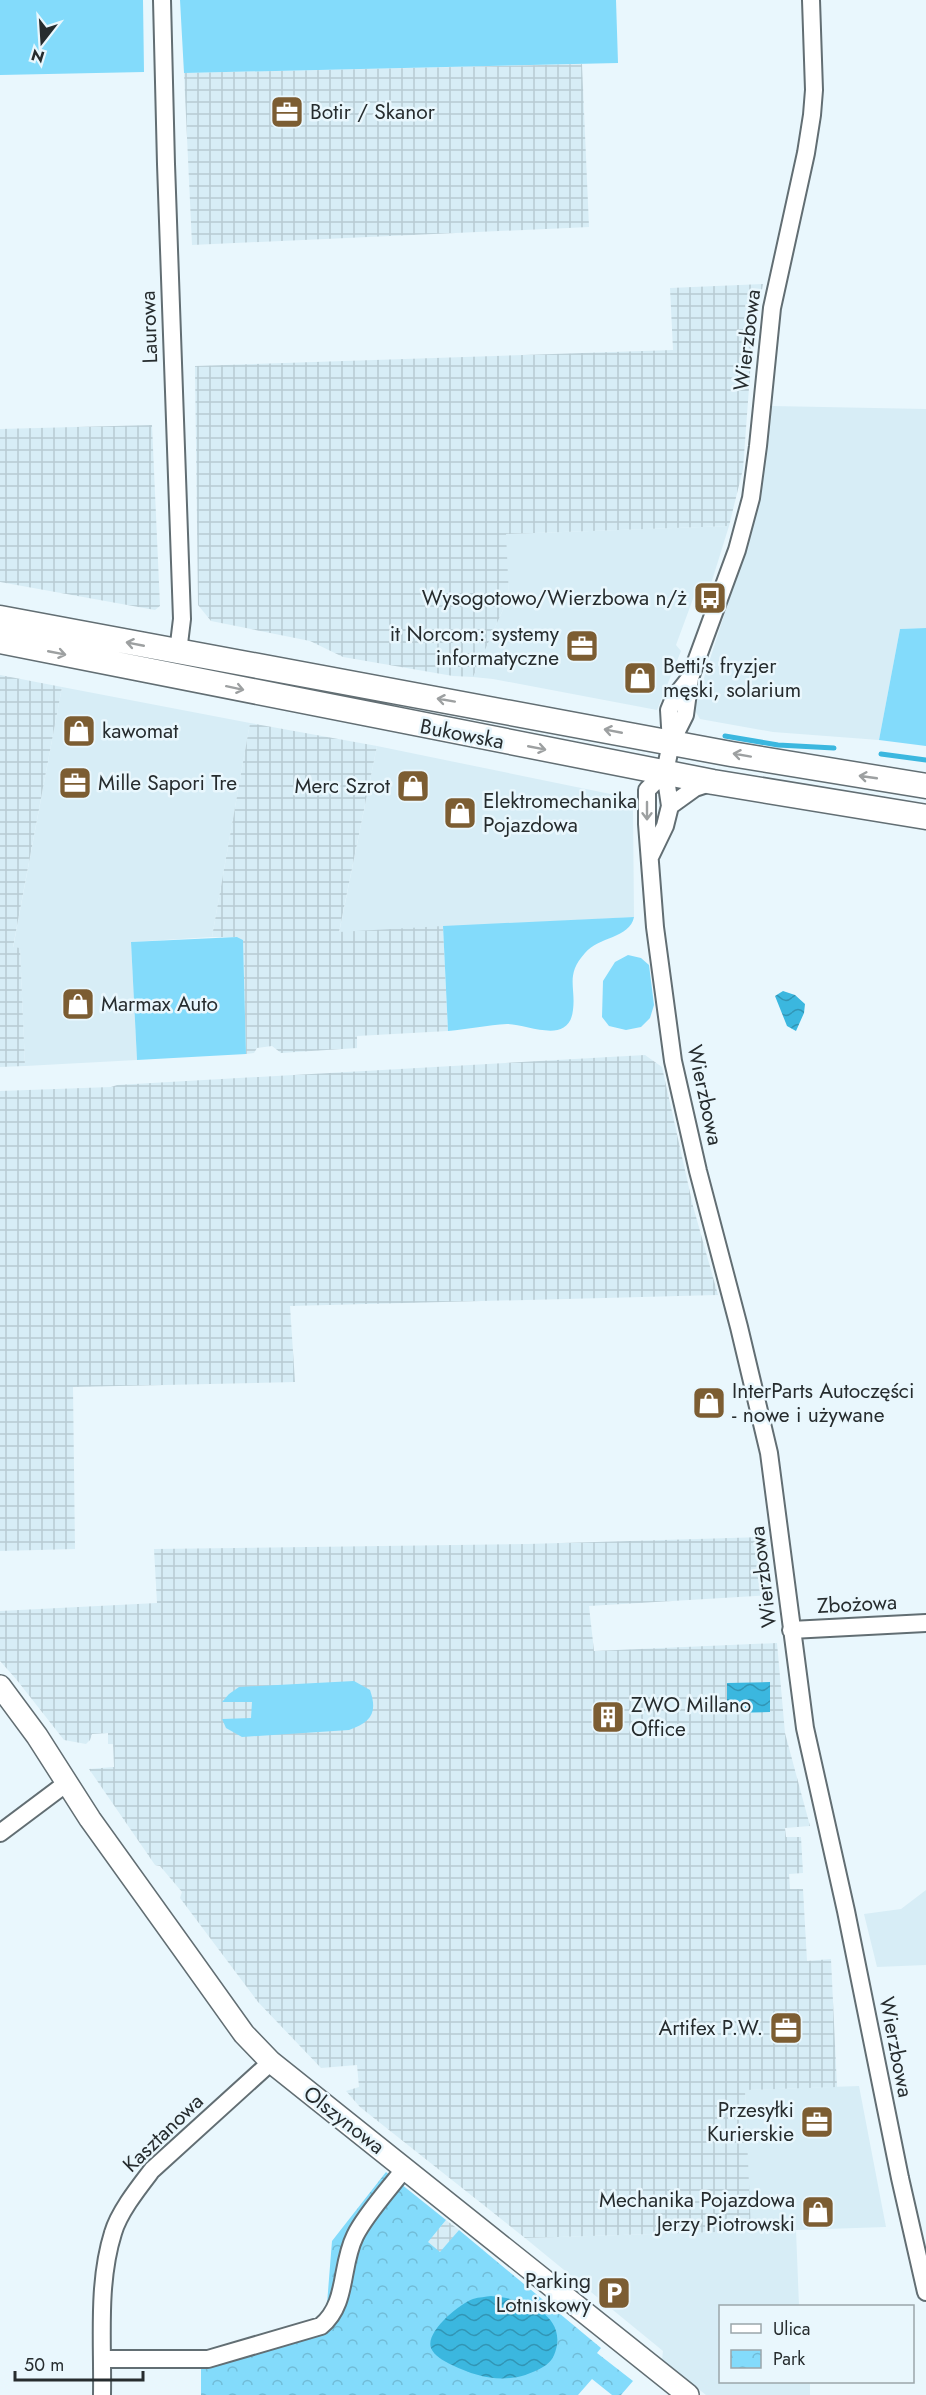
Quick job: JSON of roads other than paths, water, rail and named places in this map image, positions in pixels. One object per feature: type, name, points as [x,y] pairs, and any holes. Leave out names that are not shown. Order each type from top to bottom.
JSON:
[{"type":"main road","name":"Bukowska","points":[[0,618],[671,743],[926,786]]},
{"type":"main road","name":"Bukowska","points":[[0,641],[713,782],[926,817]]},
{"type":"street","name":"Laurowa","points":[[162,0],[183,619],[177,652]]},
{"type":"street","name":"Wierzbowa","points":[[651,856],[665,826],[670,806],[665,772],[671,743],[669,710],[674,698],[690,678],[737,550],[750,498],[758,446],[771,308],[810,132],[814,90],[811,0]]},
{"type":"street","name":"Wierzbowa","points":[[665,772],[647,790],[646,824],[651,856],[655,927],[673,1061],[698,1171],[740,1327],[770,1453],[791,1630],[807,1740],[846,1911],[900,2178],[926,2292]]},
{"type":"street","points":[[670,806],[695,788],[713,782]]},
{"type":"street","name":"Zbożowa","points":[[791,1630],[926,1623]]},
{"type":"street","name":"Olszynowa","points":[[0,1686],[38,1736],[93,1824],[237,2024],[271,2062],[687,2395]]},
{"type":"street","points":[[0,1833],[68,1782]]},
{"type":"street","name":"Kasztanowa","points":[[102,2395],[103,2281],[113,2231],[137,2189],[152,2170],[271,2062]]},
{"type":"street","points":[[103,2359],[208,2359],[321,2326],[333,2314],[338,2304],[348,2252],[356,2234],[405,2168]]},
{"type":"water","points":[[783,991],[795,995],[805,1004],[804,1013],[796,1031],[787,1026],[775,996]]},
{"type":"water","points":[[770,1682],[770,1712],[727,1713],[727,1683]]},
{"type":"water","points":[[491,2296],[525,2303],[536,2308],[552,2323],[557,2333],[557,2345],[549,2363],[520,2376],[486,2377],[446,2362],[434,2353],[431,2348],[433,2334],[444,2319],[475,2298]]},
{"type":"waterway","points":[[725,736],[778,745],[834,748]]},
{"type":"waterway","points":[[881,754],[926,760]]},
{"type":"place","name":"Botir / Skanor","points":[[287,112]]},
{"type":"place","name":"Wysogotowo/Wierzbowa n/ż","points":[[710,598]]},
{"type":"place","name":"it Norcom: systemy informatyczne","points":[[582,646]]},
{"type":"place","name":"Betti's fryzjer męski, solarium","points":[[640,678]]},
{"type":"place","name":"kawomat","points":[[79,731]]},
{"type":"place","name":"Mille Sapori Tre","points":[[75,783]]},
{"type":"place","name":"Merc Szrot","points":[[413,786]]},
{"type":"place","name":"Elektromechanika Pojazdowa","points":[[460,813]]},
{"type":"place","name":"Marmax Auto","points":[[78,1004]]},
{"type":"place","name":"InterParts Autoczęści - nowe i używane","points":[[709,1403]]},
{"type":"place","name":"ZWO Millano Office","points":[[608,1717]]},
{"type":"place","name":"Artifex P.W.","points":[[786,2028]]},
{"type":"place","name":"Przesyłki Kurierskie","points":[[817,2122]]},
{"type":"place","name":"Mechanika Pojazdowa Jerzy Piotrowski","points":[[818,2212]]},
{"type":"place","name":"Parking Lotniskowy","points":[[614,2293]]}]
